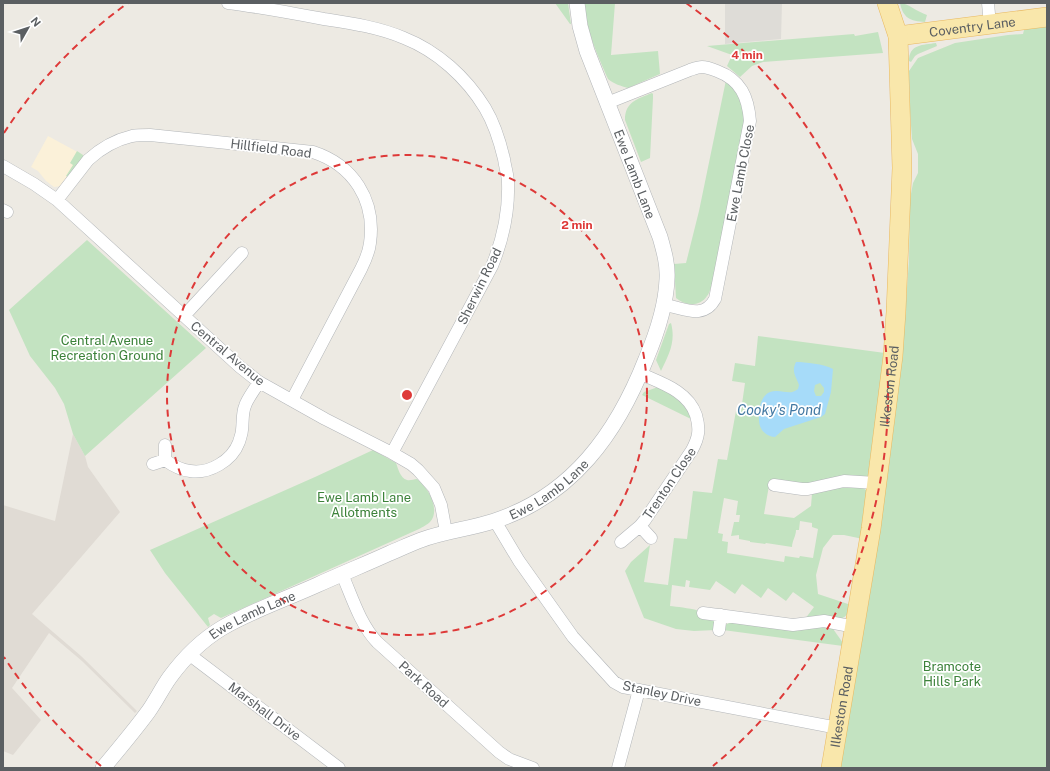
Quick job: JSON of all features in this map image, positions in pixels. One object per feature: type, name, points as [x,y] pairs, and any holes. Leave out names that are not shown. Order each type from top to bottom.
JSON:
[{"type":"main road","name":"Ilkeston Road","points":[[831,768],[871,529],[893,356],[902,168],[898,36],[887,3]]},
{"type":"main road","name":"Coventry Lane","points":[[898,36],[1047,17]]},
{"type":"street","name":"Sherwin Road","points":[[228,3],[358,25],[396,35],[425,48],[443,61],[469,85],[486,109],[501,144],[508,181],[508,205],[500,247],[492,266],[392,453]]},
{"type":"street","name":"Ewe Lamb Lane","points":[[103,768],[148,712],[169,678],[202,643],[221,629],[265,608],[419,541],[446,532],[495,521],[520,510],[551,492],[571,477],[586,462],[615,423],[641,374],[656,336],[664,305],[667,267],[662,244],[587,51],[580,26],[577,3]]},
{"type":"street","points":[[988,3],[990,24]]},
{"type":"street","name":"Ewe Lamb Close","points":[[607,103],[690,70],[702,67],[711,68],[732,78],[741,88],[749,109],[750,121],[715,299],[706,309],[696,312],[664,305]]},
{"type":"street","name":"Hillfield Road","points":[[57,200],[88,160],[109,145],[132,136],[150,135],[312,152],[323,155],[332,160],[348,173],[357,182],[364,195],[369,210],[371,225],[370,244],[367,256],[361,269],[292,400]]},
{"type":"street","name":"Central Avenue","points":[[4,168],[34,184],[57,200],[240,367],[259,382],[412,464],[434,488],[441,505],[446,532]]},
{"type":"street","points":[[184,316],[242,253]]},
{"type":"street","name":"Trenton Close","points":[[621,542],[645,520],[692,450],[698,438],[699,426],[693,407],[675,390],[641,374]]},
{"type":"street","points":[[165,460],[178,468],[190,471],[202,471],[223,463],[230,457],[238,444],[242,432],[245,406],[259,382]]},
{"type":"street","points":[[165,445],[165,460]]},
{"type":"street","points":[[153,464],[165,460]]},
{"type":"street","points":[[774,485],[808,489],[844,481],[876,484]]},
{"type":"street","name":"Stanley Drive","points":[[495,521],[519,561],[573,637],[614,682],[623,687],[838,728]]},
{"type":"street","name":"Trenton Close","points":[[640,526],[651,538]]},
{"type":"street","name":"Park Road","points":[[342,574],[364,625],[377,642],[499,752],[509,759],[533,768]]},
{"type":"street","points":[[703,613],[793,626],[824,621],[855,627]]},
{"type":"street","points":[[719,630],[721,616]]},
{"type":"street","name":"Marshall Drive","points":[[190,655],[340,768]]},
{"type":"street","points":[[618,768],[639,690]]},
{"type":"shaded area","points":[[725,3],[782,3],[781,39],[725,44]]},
{"type":"shaded area","points":[[48,136],[83,155],[84,158],[61,186],[54,187],[46,181],[38,171],[31,167]]},
{"type":"shaded area","points":[[73,434],[85,456],[88,467],[120,512],[32,614],[81,656],[137,711],[135,713],[82,661],[49,633],[12,688],[41,720],[13,755],[3,751],[3,505],[55,521]]},
{"type":"green space","points":[[555,3],[568,3],[571,24],[570,24]]},
{"type":"green space","points":[[585,3],[615,3],[611,55],[658,51],[660,74],[628,88],[615,84],[608,79],[596,52],[587,23]]},
{"type":"green space","points":[[900,3],[906,4],[927,15],[925,22],[915,21],[908,18],[903,12]]},
{"type":"green space","name":"Bramcote Hills Park","points":[[1047,24],[1047,768],[840,768],[873,575],[902,357],[909,260],[910,199],[913,183],[918,173],[918,154],[912,139],[909,71],[918,58],[955,43],[1023,34],[1024,30],[1034,26]]},
{"type":"green space","points":[[878,32],[883,53],[763,62],[752,66],[740,77],[727,66],[732,55],[707,46],[854,34],[855,36]]},
{"type":"green space","points":[[936,43],[937,46],[918,54],[911,62],[909,61],[911,51],[914,48]]},
{"type":"green space","points":[[726,80],[740,95],[745,117],[713,281],[709,293],[704,300],[696,304],[688,304],[676,298],[674,264],[686,263],[699,211]]},
{"type":"green space","points":[[652,93],[650,158],[641,162],[625,120],[627,109],[633,102]]},
{"type":"green space","points":[[77,151],[83,155],[84,158],[69,178],[66,176],[73,165],[70,163]]},
{"type":"green space","name":"Central Avenue Recreation Ground","points":[[87,240],[206,348],[85,456],[73,434],[64,404],[55,388],[30,356],[9,310]]},
{"type":"green space","points":[[671,323],[673,336],[671,348],[661,371],[656,360],[669,324]]},
{"type":"green space","points":[[758,336],[885,353],[872,472],[865,478],[815,483],[796,484],[770,480],[764,514],[794,518],[811,506],[812,494],[832,487],[863,488],[866,490],[868,493],[863,539],[844,535],[833,535],[823,548],[816,575],[818,594],[851,605],[849,610],[846,616],[840,619],[805,619],[814,607],[793,592],[786,601],[768,588],[761,598],[742,584],[735,594],[716,581],[710,590],[689,587],[690,581],[686,580],[685,587],[672,585],[670,606],[691,609],[706,614],[712,618],[715,623],[716,630],[694,631],[676,629],[644,618],[625,571],[631,562],[650,545],[644,582],[668,585],[674,538],[687,539],[693,491],[712,493],[718,459],[727,460],[736,411],[741,411],[745,383],[732,381],[735,363],[755,366]],"holes":[[[724,498],[738,501],[736,515],[740,515],[739,522],[734,522],[731,536],[739,535],[739,539],[750,542],[792,547],[796,530],[799,530],[800,521],[812,523],[812,527],[818,529],[813,558],[785,556],[784,562],[727,553],[728,542],[722,541],[723,534],[718,533]]]},
{"type":"green space","points":[[658,387],[683,401],[693,420],[642,395],[644,392]]},
{"type":"green space","name":"Ewe Lamb Lane Allotments","points":[[373,450],[396,463],[400,473],[405,479],[417,479],[425,487],[434,505],[433,517],[430,522],[419,529],[221,618],[214,614],[208,618],[210,625],[208,627],[165,573],[150,550],[315,477]]},
{"type":"green space","points":[[731,622],[831,626],[843,643],[843,646],[723,630],[725,625]]},
{"type":"water","name":"Cooky's Pond","points":[[796,362],[804,362],[833,369],[831,392],[825,414],[821,417],[784,429],[775,437],[768,435],[762,430],[759,421],[759,412],[762,400],[769,392],[790,392],[798,389],[799,385],[794,374]],"holes":[[[820,383],[824,388],[824,392],[821,396],[816,396],[814,391],[815,385]]]}]
